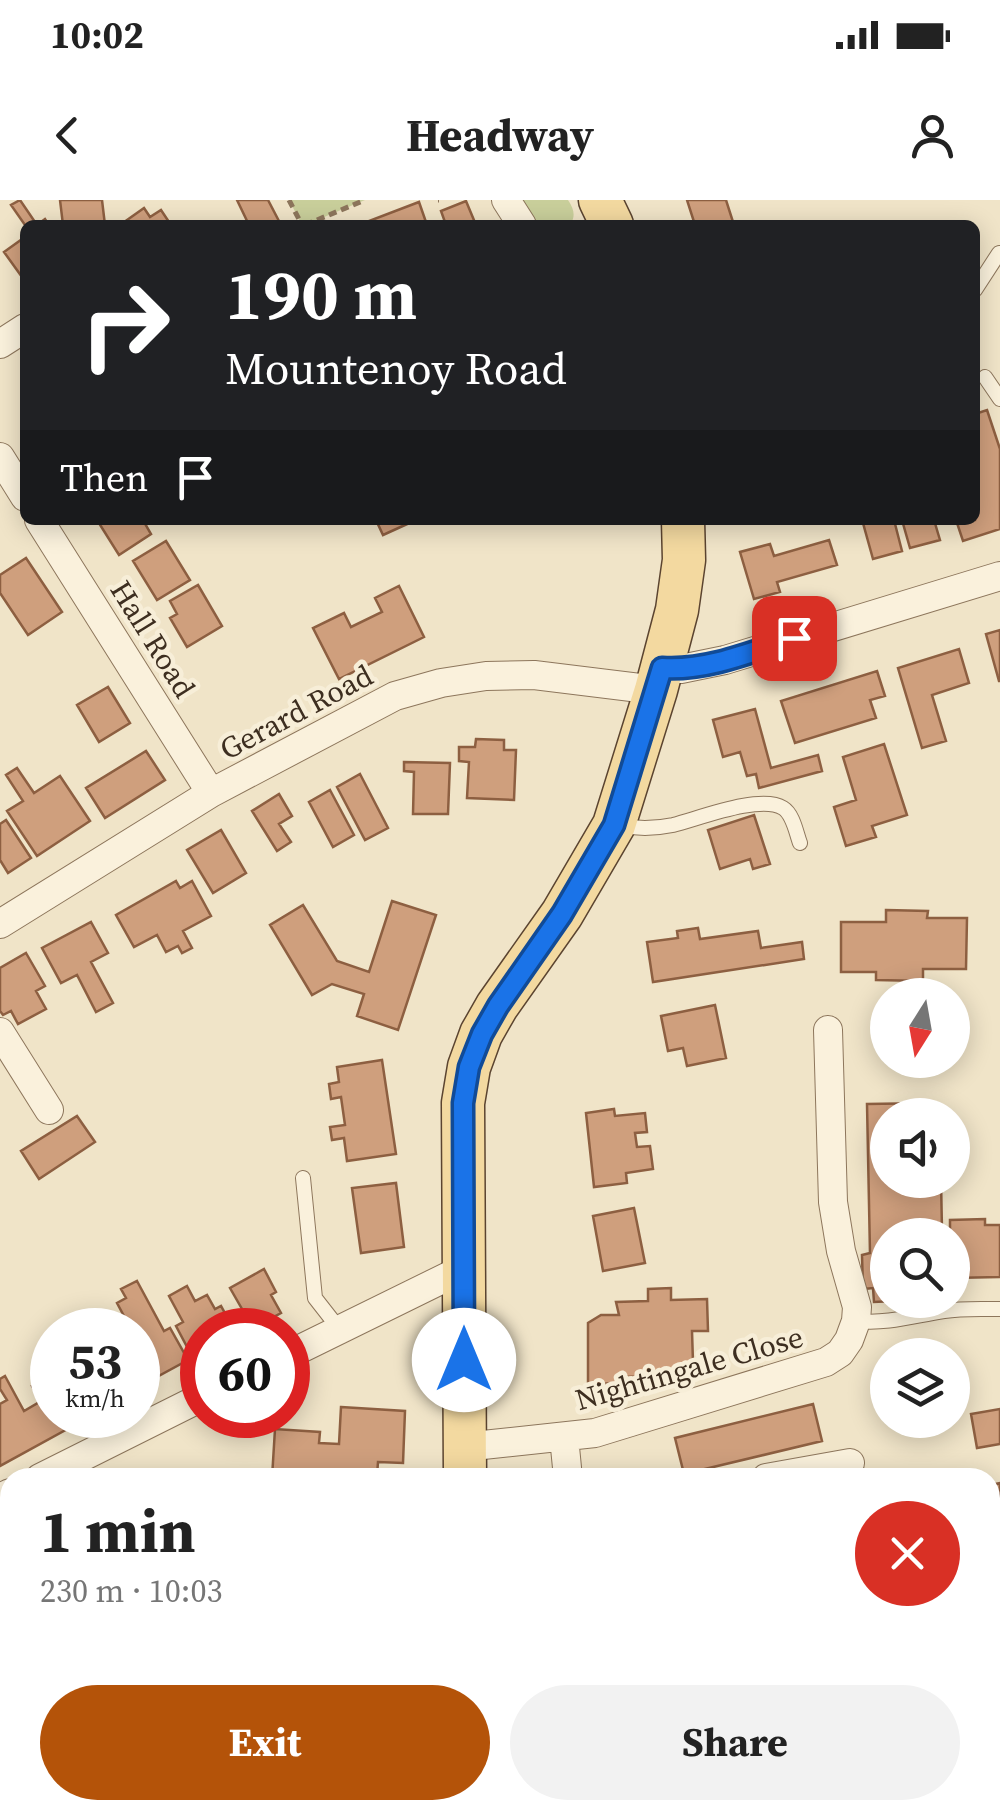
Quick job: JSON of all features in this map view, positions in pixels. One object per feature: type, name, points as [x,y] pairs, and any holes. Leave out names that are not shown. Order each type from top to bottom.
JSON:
[{"type":"main road","points":[[465,1462],[463,1103],[469,1067],[498,1006],[562,914],[614,825],[659,679],[679,594],[683,525]]},
{"type":"street","points":[[0,457],[20,489]]},
{"type":"street","name":"Hall Road","points":[[43,525],[211,793]]},
{"type":"street","name":"Gerard Road","points":[[0,924],[211,793],[395,696],[486,676],[659,679],[681,669],[726,660],[1000,576]]},
{"type":"street","points":[[828,1030],[833,1202],[841,1251],[857,1307],[856,1321]]},
{"type":"street","points":[[0,1032],[48,1110]]},
{"type":"street","points":[[310,1344],[464,1269]]},
{"type":"street","name":"Nightingale Close","points":[[465,1462],[596,1432],[826,1362],[840,1353],[856,1321]]},
{"type":"street","points":[[60,1468],[180,1408]]},
{"type":"street","points":[[564,1437],[567,1468]]},
{"type":"street","points":[[822,1468],[850,1463]]},
{"type":"lane","points":[[980,282],[999,253]]},
{"type":"lane","points":[[985,377],[1000,399]]},
{"type":"lane","points":[[614,825],[672,825],[750,804],[775,805],[790,815],[800,843]]},
{"type":"lane","points":[[303,1178],[315,1298],[340,1330]]},
{"type":"lane","points":[[856,1321],[876,1323],[944,1311],[1000,1308]]},
{"type":"path","points":[[315,220],[365,200]]},
{"type":"green space","points":[[289,200],[365,200],[317,220],[299,220]]},
{"type":"green space","points":[[516,200],[568,200],[573,209],[572,220],[530,220]]},
{"type":"building","points":[[20,200],[34,220],[22,220],[11,205]]},
{"type":"building","points":[[60,200],[102,200],[104,220],[62,220]]},
{"type":"building","points":[[237,200],[268,200],[278,220],[247,220]]},
{"type":"building","points":[[687,200],[726,200],[732,220],[693,220]]},
{"type":"building","points":[[466,201],[474,220],[444,220],[441,211]]},
{"type":"building","points":[[419,202],[425,220],[372,220]]},
{"type":"building","points":[[144,208],[150,217],[161,210],[168,220],[127,220]]},
{"type":"building","points":[[20,241],[20,274],[4,252]]},
{"type":"building","points":[[987,410],[1000,449],[1000,529],[963,541],[958,525],[980,525],[980,412]]},
{"type":"building","points":[[100,525],[146,525],[151,534],[119,555]]},
{"type":"building","points":[[378,525],[405,525],[383,535]]},
{"type":"building","points":[[864,525],[895,525],[902,551],[873,559]]},
{"type":"building","points":[[903,525],[936,525],[940,540],[910,548]]},
{"type":"building","points":[[829,540],[837,565],[777,582],[780,592],[754,599],[740,552],[770,544],[774,556]]},
{"type":"building","points":[[166,541],[190,580],[157,600],[133,561]]},
{"type":"building","points":[[26,558],[62,612],[28,635],[0,593],[0,575]]},
{"type":"building","points":[[198,585],[222,626],[187,647],[170,618],[177,614],[170,601]]},
{"type":"building","points":[[399,586],[424,637],[339,679],[313,628],[344,613],[351,627],[382,612],[375,598]]},
{"type":"building","points":[[1000,630],[1000,681],[999,681],[986,634]]},
{"type":"building","points":[[959,649],[969,683],[932,695],[946,741],[922,748],[898,668]]},
{"type":"building","points":[[877,671],[885,696],[870,700],[876,718],[795,743],[781,701]]},
{"type":"building","points":[[108,687],[130,723],[99,742],[77,705]]},
{"type":"building","points":[[755,709],[771,768],[818,755],[822,771],[759,788],[756,774],[747,776],[740,752],[723,757],[713,720]]},
{"type":"building","points":[[476,739],[504,740],[504,750],[516,750],[514,800],[467,798],[469,762],[459,761],[459,747],[475,747]]},
{"type":"building","points":[[884,744],[907,815],[872,826],[876,837],[846,846],[834,807],[856,800],[843,757]]},
{"type":"building","points":[[146,751],[165,780],[105,818],[86,788]]},
{"type":"building","points":[[404,762],[450,763],[448,814],[413,814],[414,772],[404,771]]},
{"type":"building","points":[[17,768],[34,793],[60,776],[90,821],[37,856],[7,811],[23,801],[6,775]]},
{"type":"building","points":[[360,774],[388,828],[365,840],[337,787]]},
{"type":"building","points":[[330,790],[354,835],[333,847],[309,802]]},
{"type":"building","points":[[279,794],[292,816],[279,824],[291,842],[277,851],[252,811]]},
{"type":"building","points":[[754,815],[770,864],[753,869],[750,859],[720,869],[708,830]]},
{"type":"building","points":[[6,820],[31,858],[8,873],[0,860],[0,824]]},
{"type":"building","points":[[221,830],[246,873],[213,893],[187,850]]},
{"type":"building","points":[[176,881],[180,888],[192,881],[211,916],[183,931],[192,948],[182,953],[178,946],[166,952],[157,935],[134,947],[116,915]]},
{"type":"building","points":[[392,901],[436,915],[398,1030],[357,1016],[364,994],[332,984],[312,995],[270,925],[303,905],[337,961],[369,972]]},
{"type":"building","points":[[886,910],[928,911],[927,918],[967,918],[966,969],[923,969],[923,978],[876,978],[876,972],[841,972],[841,922],[886,922]]},
{"type":"building","points":[[91,922],[108,953],[91,962],[113,1003],[96,1012],[77,975],[61,983],[42,948]]},
{"type":"building","points":[[698,928],[700,939],[758,931],[761,948],[802,942],[804,959],[653,982],[647,942],[678,938],[677,931]]},
{"type":"building","points":[[26,953],[45,986],[36,991],[46,1009],[18,1024],[11,1011],[3,1015],[0,1011],[0,968]]},
{"type":"building","points":[[715,1005],[726,1058],[687,1066],[683,1048],[668,1051],[661,1016]]},
{"type":"building","points":[[382,1060],[396,1154],[347,1161],[344,1138],[332,1140],[330,1127],[345,1125],[341,1097],[331,1099],[329,1084],[339,1082],[337,1067]]},
{"type":"building","points":[[867,1104],[870,1198],[941,1198],[942,1218],[870,1218],[870,1253]]},
{"type":"building","points":[[614,1109],[615,1116],[645,1113],[647,1132],[635,1133],[637,1147],[650,1146],[653,1169],[626,1173],[627,1183],[594,1187],[586,1113]]},
{"type":"building","points":[[77,1116],[95,1142],[39,1179],[21,1151]]},
{"type":"building","points":[[396,1183],[404,1247],[361,1253],[352,1188]]},
{"type":"building","points":[[634,1208],[645,1263],[603,1271],[593,1216]]},
{"type":"building","points":[[970,1219],[985,1219],[985,1225],[1000,1225],[1000,1277],[970,1278]]},
{"type":"building","points":[[870,1253],[870,1288],[863,1289],[862,1255]]},
{"type":"building","points":[[264,1269],[276,1292],[271,1295],[278,1308],[242,1308],[230,1288]]},
{"type":"building","points":[[137,1281],[152,1308],[120,1308],[117,1303],[126,1298],[121,1289]]},
{"type":"building","points":[[187,1286],[195,1301],[207,1295],[214,1308],[180,1308],[180,1316],[169,1296]]},
{"type":"building","points":[[671,1288],[671,1300],[707,1299],[708,1331],[692,1331],[693,1362],[686,1370],[665,1376],[622,1377],[623,1383],[588,1384],[588,1323],[601,1315],[619,1315],[616,1302],[648,1301],[648,1289]]},
{"type":"building","points":[[160,1324],[164,1331],[170,1328],[180,1346],[180,1364],[160,1375]]},
{"type":"building","points":[[5,1376],[24,1411],[30,1407],[30,1438],[51,1438],[0,1466],[0,1404],[7,1400],[0,1389],[0,1379]]},
{"type":"building","points":[[813,1404],[822,1441],[709,1468],[682,1468],[675,1438]]},
{"type":"building","points":[[341,1407],[405,1411],[403,1463],[378,1462],[378,1468],[273,1468],[274,1438],[310,1438],[310,1431],[320,1432],[319,1443],[339,1444]]},
{"type":"building","points":[[1000,1409],[1000,1444],[977,1448],[971,1414]]},
{"type":"route","points":[[464,1360],[463,1103],[469,1067],[482,1034],[562,914],[614,825],[662,668],[700,666],[794,638]]}]
